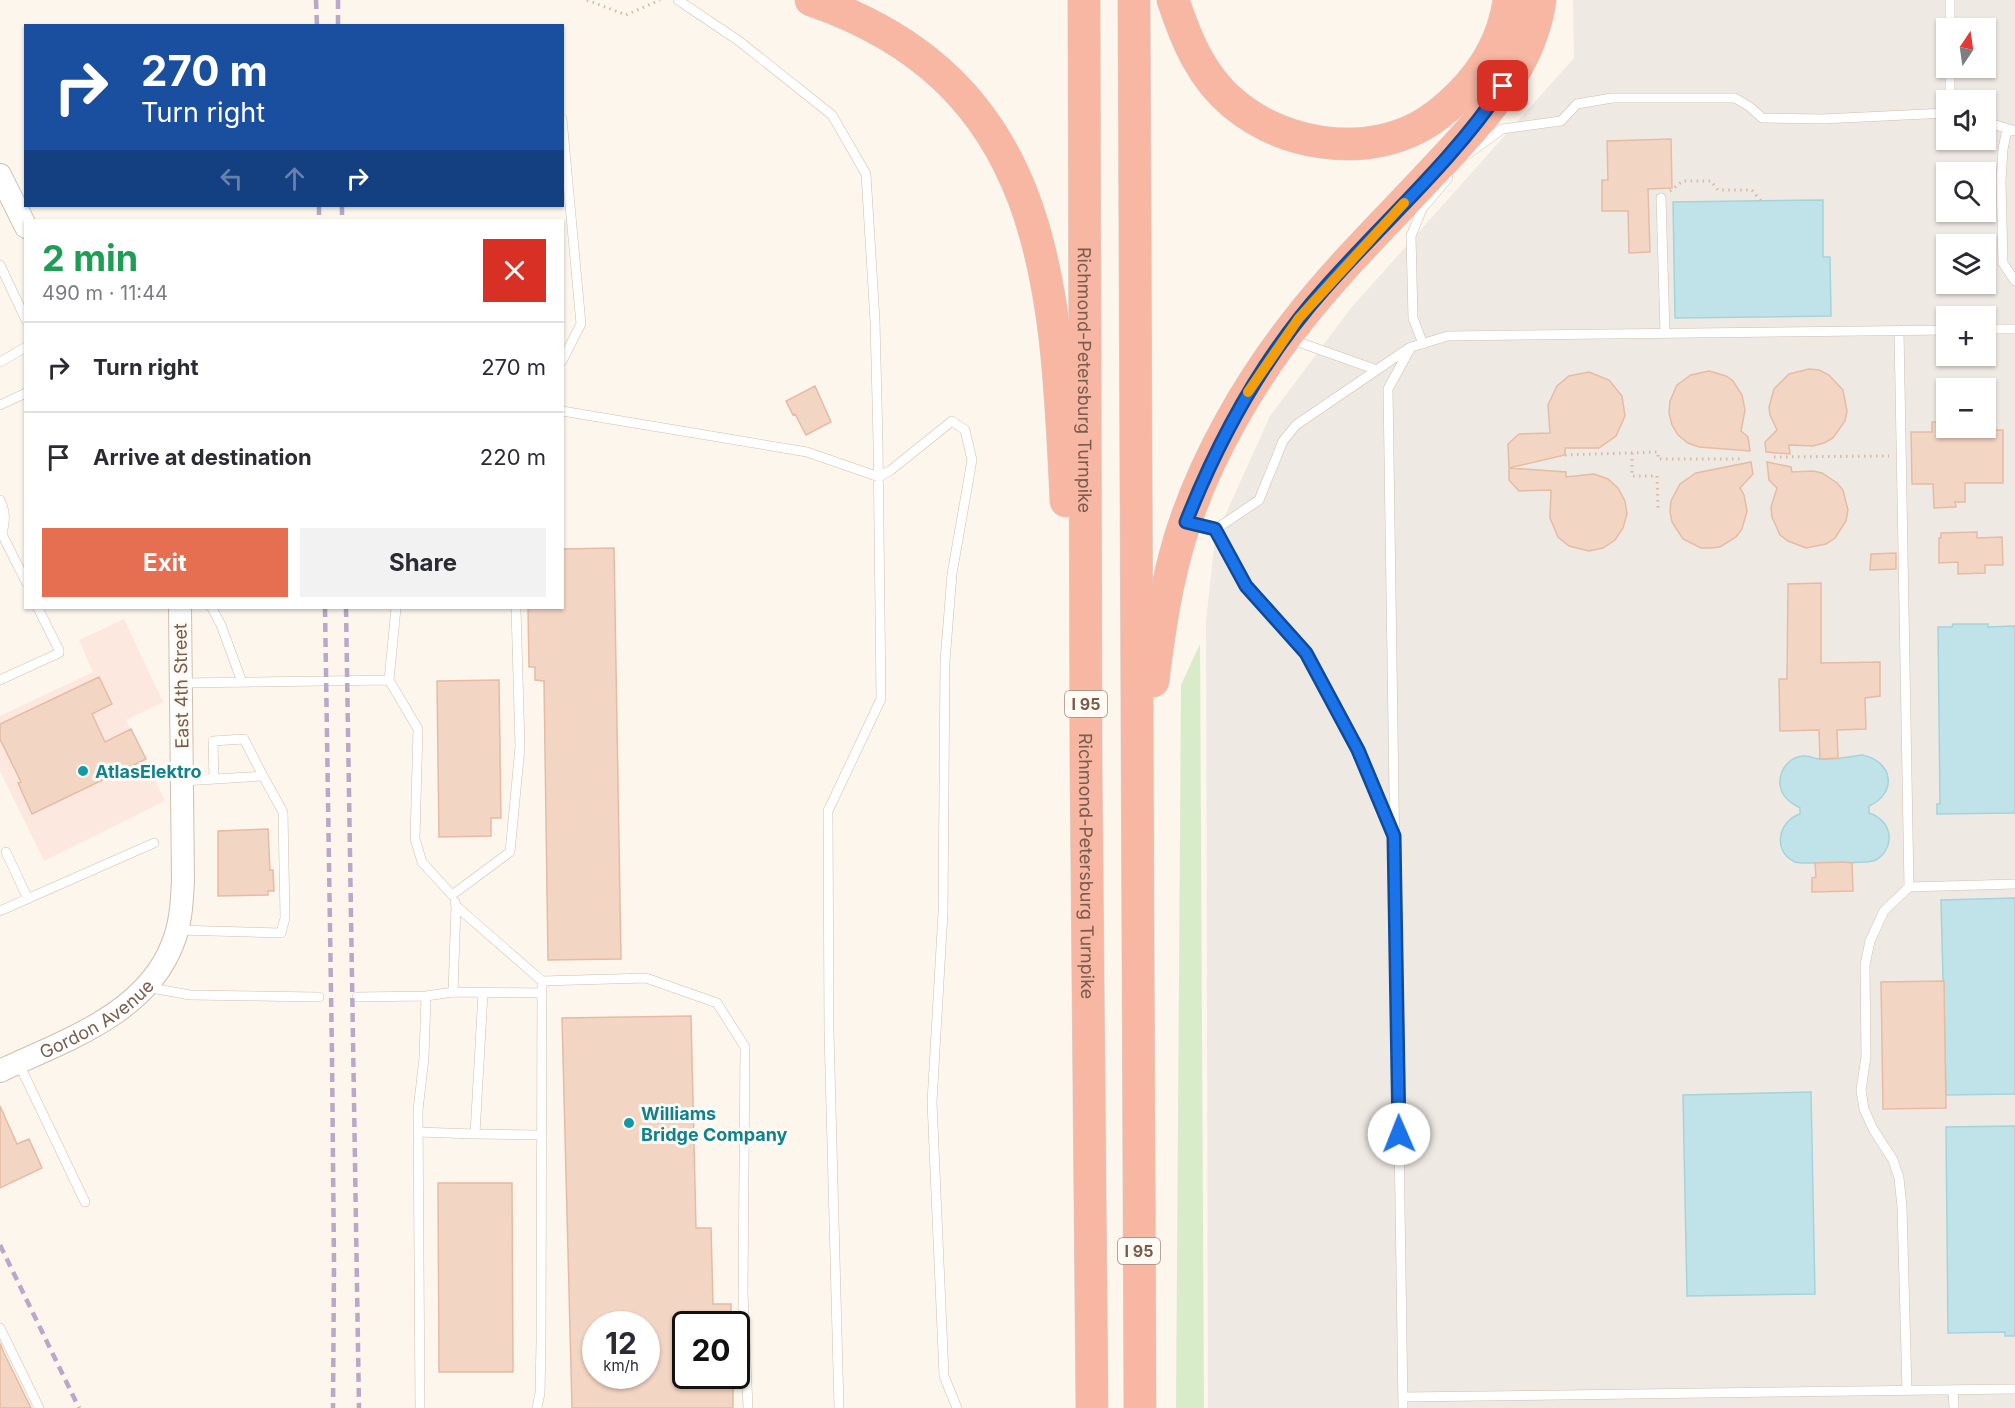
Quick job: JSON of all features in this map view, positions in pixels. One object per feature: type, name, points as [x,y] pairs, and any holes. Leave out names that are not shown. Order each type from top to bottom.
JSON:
[{"type":"highway","points":[[811,0],[858,19],[888,35],[915,54],[962,95],[1000,147],[1027,206],[1048,282],[1058,351],[1071,591],[1086,763]]},
{"type":"highway","name":"Richmond-Petersburg Turnpike","points":[[1084,0],[1086,763],[1092,1408]]},
{"type":"highway","name":"I 95","points":[[1134,0],[1140,1408]]},
{"type":"highway","points":[[1173,0],[1193,54],[1217,88],[1232,103],[1248,115],[1296,138],[1322,143],[1360,144],[1391,139],[1419,128],[1455,99],[1483,68],[1494,50],[1503,28],[1509,0]]},
{"type":"highway","points":[[1137,852],[1148,715],[1158,640],[1170,577],[1201,526],[1219,445],[1250,388],[1285,337],[1325,287],[1473,129],[1525,52],[1533,34],[1540,0]]},
{"type":"street","points":[[0,175],[24,223]]},
{"type":"street","name":"East 4th Street","points":[[175,937],[181,912],[183,880],[180,609]]},
{"type":"street","name":"Gordon Avenue","points":[[9,1066],[90,1028],[122,1008],[146,987],[160,968],[175,937]]},
{"type":"lane","points":[[678,0],[739,41],[832,115],[866,174],[879,477],[881,699],[828,811],[829,1032],[839,1408]]},
{"type":"lane","points":[[1950,0],[1950,18]]},
{"type":"lane","points":[[1463,160],[1470,152],[1502,129],[1561,121],[1577,104],[1612,98],[1735,98],[1762,118],[1822,119],[1936,114]]},
{"type":"lane","points":[[1996,125],[2011,130],[2003,149],[2001,181],[2003,263],[2015,281]]},
{"type":"lane","points":[[564,141],[581,324],[564,357]]},
{"type":"lane","points":[[1423,344],[1413,318],[1411,236],[1422,209],[1456,169]]},
{"type":"lane","points":[[1661,198],[1665,333]]},
{"type":"lane","points":[[0,265],[24,316]]},
{"type":"lane","points":[[1996,329],[2015,329]]},
{"type":"lane","points":[[1899,330],[1909,887]]},
{"type":"lane","points":[[1394,836],[1358,750],[1306,653],[1246,586],[1201,526],[1259,500],[1283,441],[1296,425],[1411,347],[1448,336],[1936,330]]},
{"type":"lane","points":[[1285,337],[1377,370]]},
{"type":"lane","points":[[1403,1408],[1388,389],[1411,347]]},
{"type":"lane","points":[[0,362],[24,348]]},
{"type":"lane","points":[[0,391],[3,403],[24,394]]},
{"type":"lane","points":[[564,411],[807,452],[879,477],[952,421],[965,430],[972,460],[952,574],[945,661],[943,913],[932,1101],[944,1377],[957,1408]]},
{"type":"lane","points":[[0,500],[4,508],[5,520],[2,534],[24,578]]},
{"type":"lane","points":[[0,680],[59,653],[38,609]]},
{"type":"lane","points":[[213,609],[221,625],[242,682]]},
{"type":"lane","points":[[396,609],[389,680],[418,729],[415,839],[422,862],[452,895],[456,906],[453,992]]},
{"type":"lane","points":[[452,895],[510,852],[520,747],[516,609]]},
{"type":"lane","points":[[182,683],[389,680]]},
{"type":"lane","points":[[175,937],[281,933],[285,918],[283,812],[244,739],[213,741],[214,779]]},
{"type":"lane","points":[[182,781],[263,776]]},
{"type":"lane","points":[[0,911],[154,843]]},
{"type":"lane","points":[[6,852],[28,899]]},
{"type":"lane","points":[[1907,1390],[1902,1208],[1899,1178],[1893,1160],[1873,1129],[1864,1109],[1861,1090],[1866,1057],[1865,965],[1868,949],[1884,911],[1909,887],[2015,884]]},
{"type":"lane","points":[[456,906],[542,981],[646,978],[717,1003],[744,1047],[743,1293],[748,1408]]},
{"type":"lane","points":[[537,1408],[540,1393],[542,981]]},
{"type":"lane","points":[[146,987],[190,995],[319,996]]},
{"type":"lane","points":[[357,997],[426,996],[453,992],[542,993]]},
{"type":"lane","points":[[475,1134],[483,993]]},
{"type":"lane","points":[[420,1408],[418,1110],[424,1058],[426,996]]},
{"type":"lane","points":[[9,1066],[85,1202]]},
{"type":"lane","points":[[418,1132],[542,1135]]},
{"type":"lane","points":[[0,1328],[39,1408]]},
{"type":"lane","points":[[1403,1397],[2015,1389]]},
{"type":"lane","points":[[1953,1390],[1954,1408]]},
{"type":"path","points":[[586,0],[626,15],[660,0]]},
{"type":"path","points":[[1661,198],[1683,181],[1711,181],[1718,190],[1752,190],[1761,201]]},
{"type":"path","points":[[1632,453],[1632,476],[1657,476],[1658,508]]},
{"type":"path","points":[[1565,455],[1658,453],[1658,459],[1742,459]]},
{"type":"path","points":[[1774,457],[1902,456]]},
{"type":"shaded area","points":[[1573,0],[2015,0],[2015,1408],[1208,1408],[1206,621],[1215,538],[1270,416],[1351,308],[1574,58]]},
{"type":"shaded area","points":[[124,619],[163,702],[126,720],[165,801],[44,861],[0,771],[0,716],[93,672],[79,640]]},
{"type":"green space","points":[[1200,644],[1204,1408],[1176,1408],[1181,685]]},
{"type":"water","points":[[1823,200],[1823,257],[1830,257],[1831,316],[1675,318],[1673,202]]},
{"type":"water","points":[[1953,624],[1988,624],[1988,627],[2015,626],[2015,813],[1937,814],[1937,804],[1940,804],[1938,627],[1952,627]]},
{"type":"water","points":[[1862,755],[1880,764],[1888,778],[1885,793],[1869,806],[1869,813],[1881,820],[1888,830],[1889,840],[1884,853],[1873,861],[1795,862],[1783,851],[1781,844],[1783,830],[1787,823],[1800,814],[1800,808],[1789,801],[1782,792],[1780,778],[1784,768],[1791,760],[1801,756],[1825,759]]},
{"type":"water","points":[[2015,898],[2015,1094],[1946,1095],[1941,900]]},
{"type":"water","points":[[1811,1092],[1815,1294],[1687,1296],[1683,1095]]},
{"type":"water","points":[[2015,1126],[2015,1336],[2005,1336],[2005,1332],[1948,1333],[1946,1127]]},
{"type":"building","points":[[1671,139],[1672,188],[1648,189],[1650,252],[1629,253],[1628,211],[1602,211],[1602,180],[1608,180],[1607,141]]},
{"type":"building","points":[[1809,369],[1819,370],[1829,375],[1843,390],[1847,411],[1845,421],[1833,438],[1824,443],[1813,446],[1789,445],[1790,454],[1766,452],[1765,442],[1777,430],[1769,407],[1774,389],[1789,374]]},
{"type":"building","points":[[1709,371],[1726,376],[1733,381],[1742,395],[1745,410],[1741,431],[1748,437],[1750,451],[1699,447],[1688,443],[1678,435],[1672,425],[1669,413],[1670,401],[1677,385],[1691,375]]},
{"type":"building","points":[[1589,372],[1609,380],[1622,396],[1625,416],[1616,436],[1599,448],[1565,448],[1565,455],[1509,468],[1508,444],[1519,434],[1550,433],[1548,405],[1557,386],[1569,376]]},
{"type":"building","points":[[815,386],[831,422],[806,435],[786,401]]},
{"type":"building","points":[[1932,422],[1936,422],[1936,438],[1996,438],[1996,430],[2003,430],[2003,483],[1965,483],[1965,502],[1955,502],[1956,507],[1934,508],[1933,484],[1912,484],[1911,432],[1932,432]]},
{"type":"building","points":[[1751,462],[1753,474],[1740,488],[1747,511],[1742,529],[1736,537],[1720,547],[1711,548],[1701,548],[1683,539],[1672,522],[1670,512],[1671,501],[1680,484],[1696,473]]},
{"type":"building","points":[[1767,462],[1791,467],[1792,472],[1822,473],[1837,483],[1843,490],[1848,510],[1846,521],[1835,538],[1826,544],[1806,548],[1780,535],[1772,517],[1771,507],[1777,488],[1769,480]]},
{"type":"building","points":[[1509,468],[1566,472],[1566,477],[1594,474],[1608,479],[1618,488],[1625,501],[1627,514],[1623,528],[1615,540],[1603,548],[1589,551],[1569,546],[1558,537],[1550,518],[1551,490],[1519,491],[1509,480]]},
{"type":"building","points":[[1977,532],[1977,538],[2002,537],[2003,565],[1985,565],[1985,573],[1958,574],[1958,562],[1939,563],[1941,533]]},
{"type":"building","points":[[614,548],[621,959],[548,960],[544,681],[535,680],[535,667],[529,667],[528,609],[564,609],[564,549]]},
{"type":"building","points":[[1896,553],[1896,569],[1870,570],[1871,554]]},
{"type":"building","points":[[1821,583],[1821,663],[1880,662],[1880,696],[1865,698],[1866,729],[1837,730],[1838,758],[1820,759],[1819,730],[1780,731],[1779,679],[1787,679],[1788,584]]},
{"type":"building","points":[[99,677],[112,704],[92,714],[105,742],[131,729],[146,759],[32,814],[18,783],[21,782],[0,739],[0,724]]},
{"type":"building","points":[[499,680],[501,818],[491,818],[491,836],[439,837],[437,681]]},
{"type":"building","points":[[268,829],[270,870],[273,870],[274,891],[268,891],[268,895],[218,896],[218,831]]},
{"type":"building","points":[[1815,863],[1852,863],[1853,891],[1812,892],[1812,878],[1816,877]]},
{"type":"building","points":[[1944,981],[1946,1108],[1883,1109],[1881,982]]},
{"type":"building","name":"Williams Bridge Company","points":[[691,1016],[696,1228],[711,1228],[713,1304],[731,1304],[731,1311],[672,1311],[672,1389],[733,1389],[733,1408],[572,1408],[562,1018]]},
{"type":"building","points":[[0,1106],[17,1144],[29,1139],[42,1168],[0,1188]]},
{"type":"building","points":[[438,1183],[512,1183],[513,1372],[439,1372]]},
{"type":"building","points":[[0,1343],[4,1353],[31,1408],[0,1408]]},
{"type":"railway","points":[[316,0],[317,24]]},
{"type":"railway","points":[[338,0],[338,24]]},
{"type":"railway","points":[[319,207],[319,219]]},
{"type":"railway","points":[[342,207],[342,219]]},
{"type":"railway","points":[[325,609],[332,1055],[333,1408]]},
{"type":"railway","points":[[346,609],[359,1408]]},
{"type":"railway","points":[[0,1245],[79,1408]]},
{"type":"slow traffic","points":[[1248,392],[1299,318],[1404,203]]},
{"type":"place","name":"AtlasElektro","points":[[83,771]]},
{"type":"place","name":"Williams Bridge Company","points":[[629,1123]]},
{"type":"route","points":[[1399,1134],[1394,836],[1358,750],[1306,653],[1246,586],[1215,529],[1186,522],[1219,445],[1250,388],[1271,356],[1325,287],[1473,129],[1503,86]]}]
